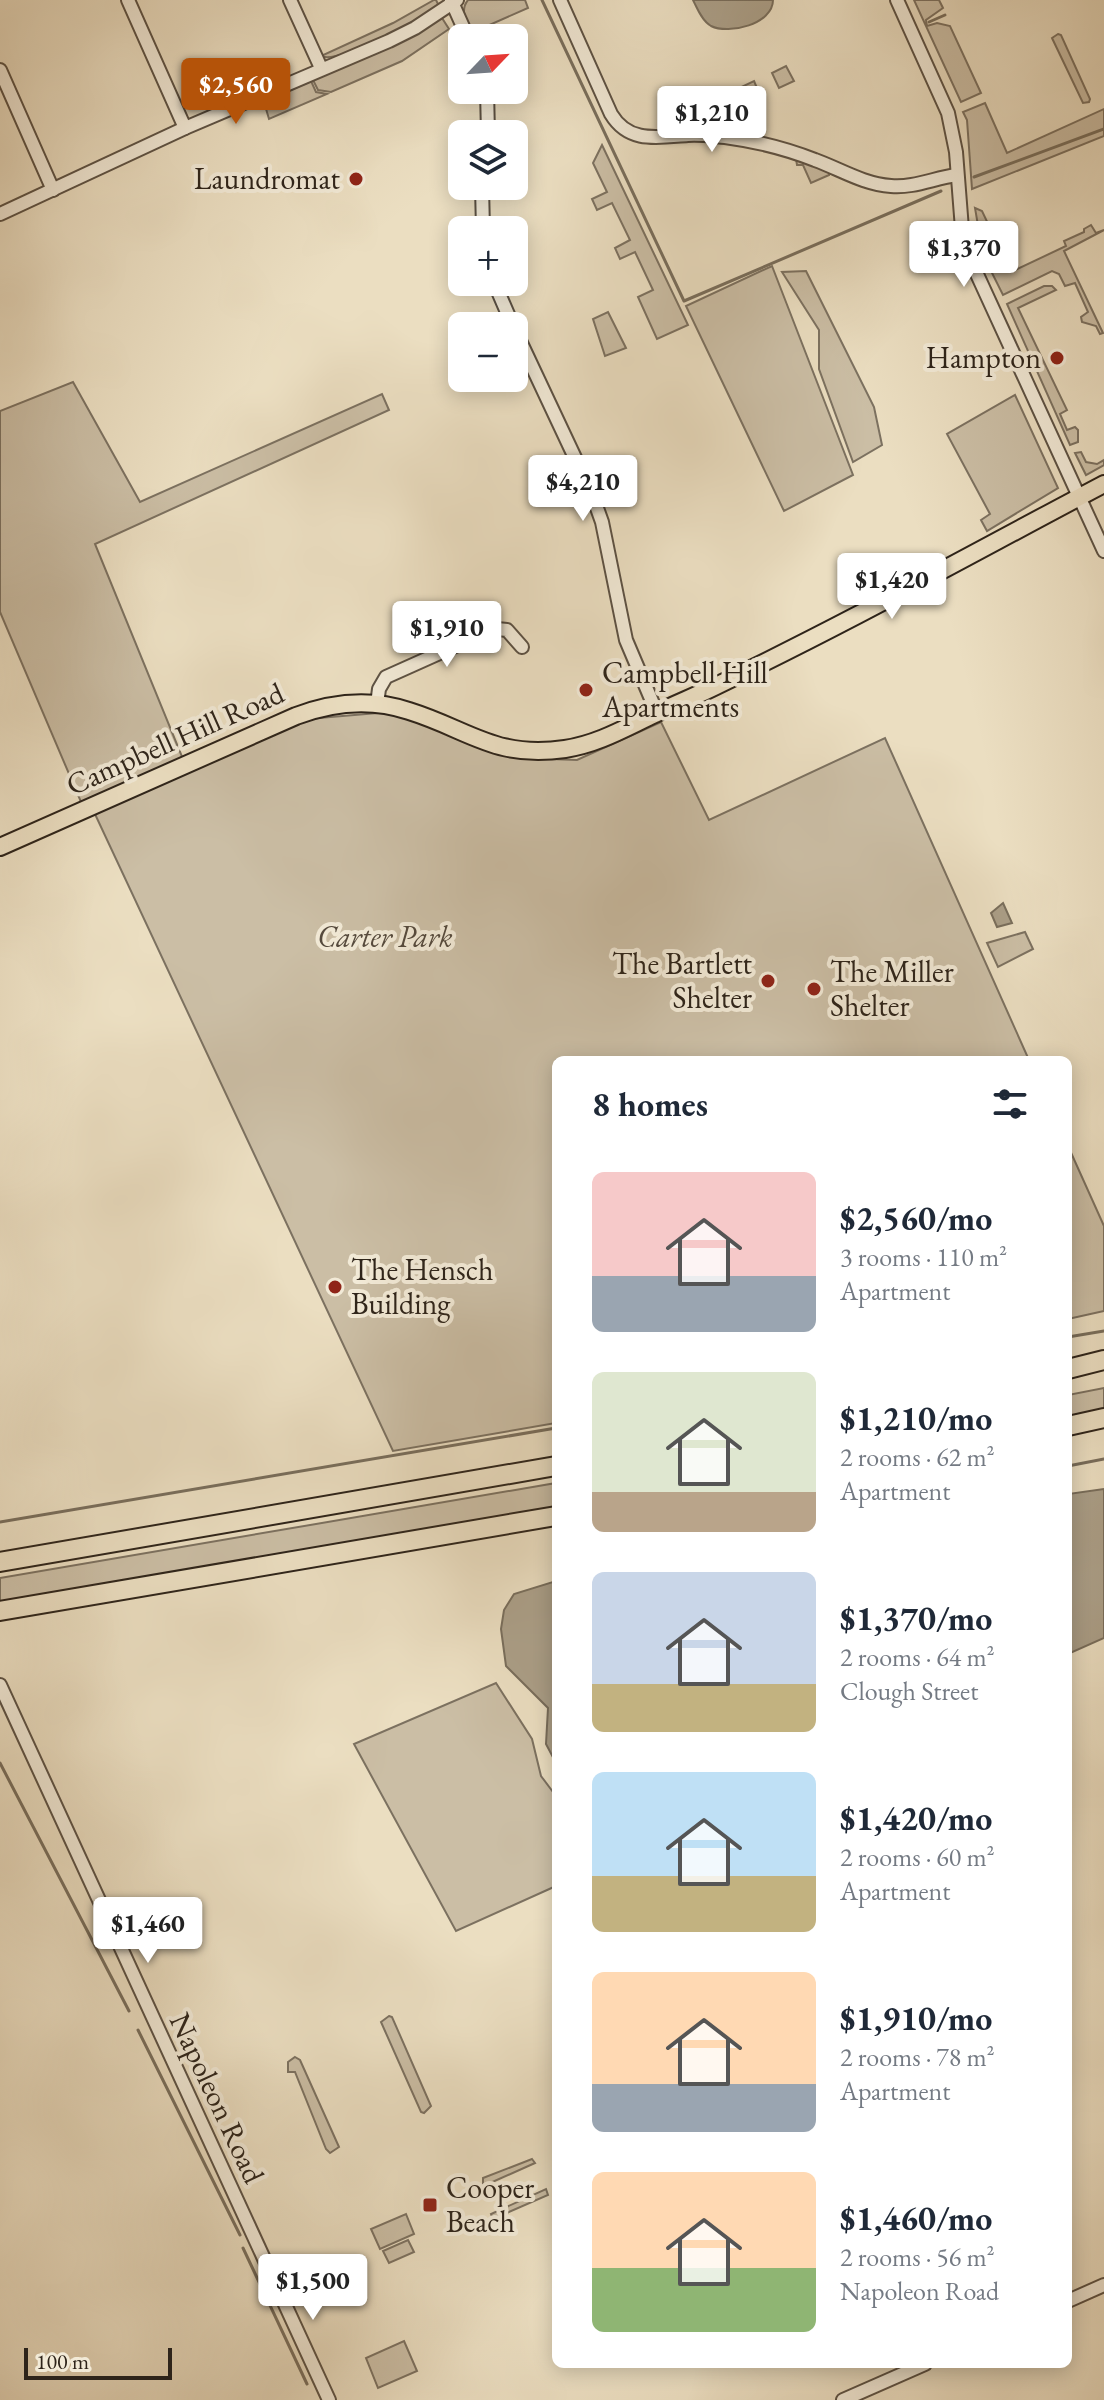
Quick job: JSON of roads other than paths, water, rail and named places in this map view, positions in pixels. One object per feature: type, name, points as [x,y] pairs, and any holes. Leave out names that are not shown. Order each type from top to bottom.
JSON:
[{"type":"highway","points":[[1072,1368],[1104,1360]]},
{"type":"highway","points":[[1072,1378],[1104,1372]]},
{"type":"highway","points":[[1072,1425],[1104,1418]]},
{"type":"highway","points":[[1072,1432],[1104,1428]]},
{"type":"highway","points":[[0,1562],[552,1467]]},
{"type":"highway","points":[[0,1611],[552,1517]]},
{"type":"main road","name":"Campbell Hill Road","points":[[0,847],[296,716],[339,704],[377,704],[409,711],[491,745],[534,752],[569,749],[605,739],[839,626],[1104,484]]},
{"type":"street","points":[[128,0],[185,128]]},
{"type":"street","points":[[290,0],[321,68]]},
{"type":"street","points":[[560,0],[611,114],[631,134],[647,138],[691,135],[745,140],[801,154],[858,178],[892,187],[914,186],[957,175]]},
{"type":"street","points":[[897,0],[948,113],[962,229],[976,272],[1104,551]]},
{"type":"street","points":[[0,214],[185,128],[389,41],[415,28],[454,1],[463,24]]},
{"type":"street","points":[[0,70],[53,190]]},
{"type":"street","points":[[528,358],[597,508],[626,640],[657,713]]},
{"type":"street","points":[[377,704],[379,689],[386,677],[482,634],[497,629],[507,630],[522,647]]},
{"type":"street","name":"Napoleon Road","points":[[0,1685],[329,2400]]},
{"type":"street","points":[[1072,2299],[1104,2285]]},
{"type":"street","points":[[843,2400],[916,2368]]},
{"type":"waterway","points":[[542,0],[684,301],[941,191]]},
{"type":"waterway","points":[[929,22],[945,15]]},
{"type":"waterway","points":[[974,177],[1104,129]]},
{"type":"waterway","points":[[1072,1336],[1104,1331]]},
{"type":"waterway","points":[[0,1522],[552,1429]]},
{"type":"waterway","points":[[1072,1465],[1104,1459]]},
{"type":"waterway","points":[[0,1763],[129,2011]]},
{"type":"waterway","points":[[138,2030],[240,2235]]},
{"type":"waterway","points":[[243,2248],[307,2384]]},
{"type":"place","name":"Laundromat","points":[[356,179]]},
{"type":"place","name":"Hampton","points":[[1057,358]]},
{"type":"place","name":"Campbell Hill Apartments","points":[[586,690]]},
{"type":"place","name":"The Bartlett Shelter","points":[[768,981]]},
{"type":"place","name":"The Miller Shelter","points":[[814,989]]},
{"type":"place","name":"The Hensch Building","points":[[335,1287]]},
{"type":"place","name":"Cooper Beach","points":[[430,2205]]},
{"type":"park label","name":"Carter Park","points":[[385,937]]}]
